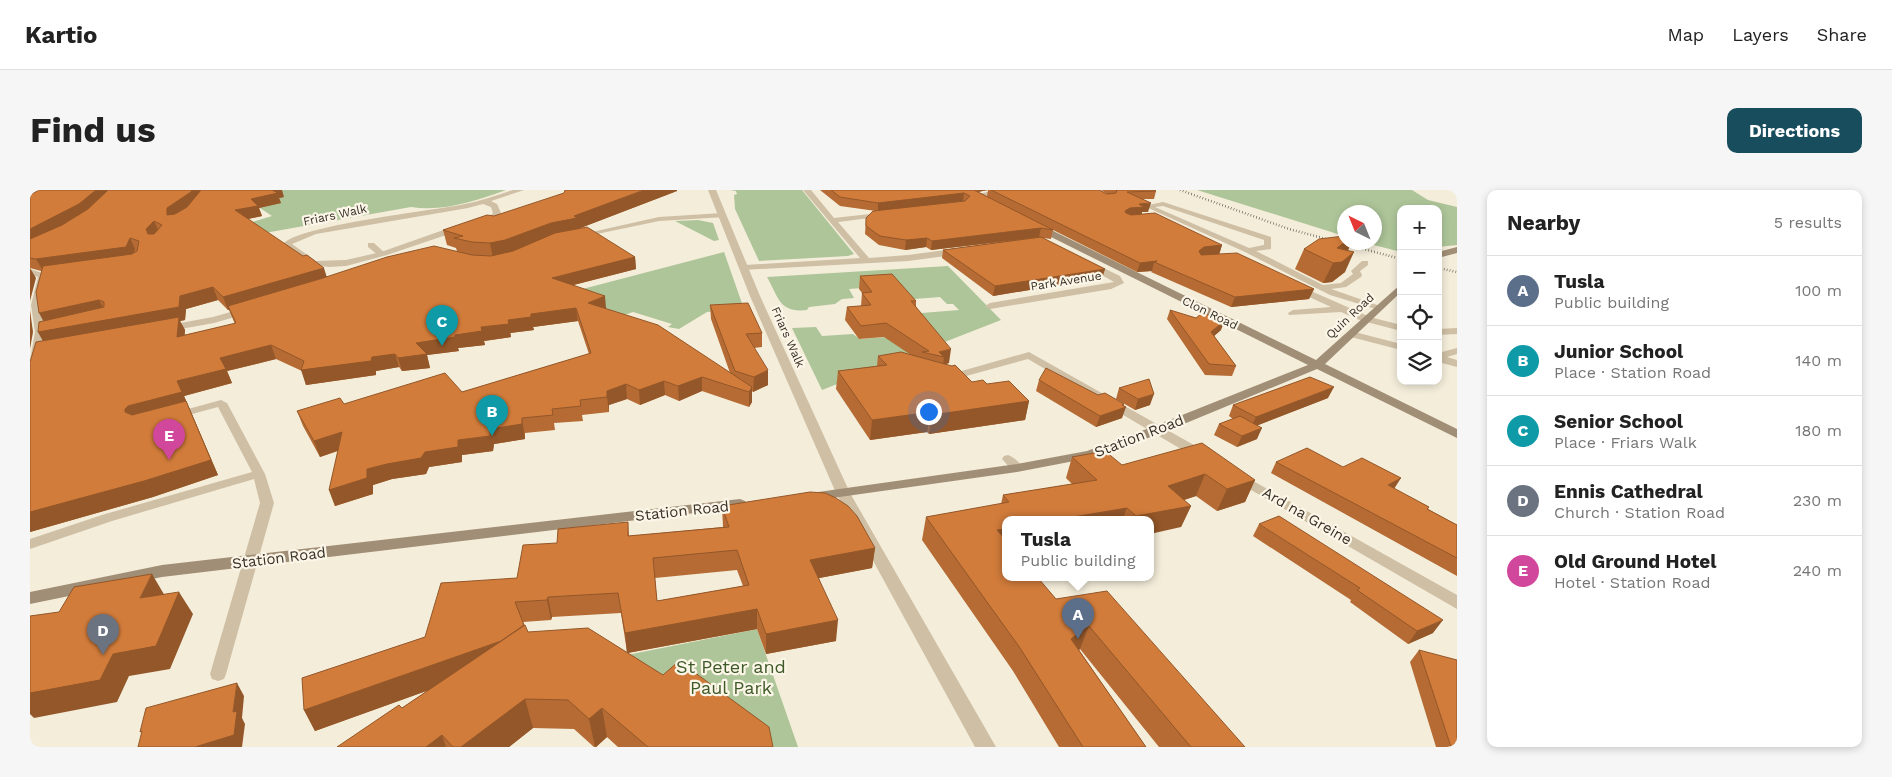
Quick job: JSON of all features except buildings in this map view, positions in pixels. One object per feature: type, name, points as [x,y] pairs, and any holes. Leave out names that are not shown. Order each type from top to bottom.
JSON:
[{"type":"main road","points":[[972,194],[992,204]]},
{"type":"main road","name":"Clon Road","points":[[1026,222],[1457,434]]},
{"type":"main road","points":[[1442,254],[1457,250]]},
{"type":"main road","name":"Quin Road","points":[[1318,364],[1397,291]]},
{"type":"main road","name":"Station Road","points":[[793,499],[843,493],[1013,464],[1090,454],[1158,430],[1318,364]]},
{"type":"main road","name":"Station Road","points":[[30,598],[162,571],[757,503]]},
{"type":"street","name":"Friars Walk","points":[[484,201],[494,206],[498,213],[492,219],[455,229],[382,254],[341,263],[314,263],[287,244],[292,240],[314,232],[468,206],[484,201],[520,190]]},
{"type":"street","name":"Friars Walk","points":[[712,190],[755,296],[843,493],[986,747]]},
{"type":"street","points":[[807,190],[866,260]]},
{"type":"street","points":[[833,220],[898,213]]},
{"type":"street","points":[[570,238],[659,219],[722,215]]},
{"type":"street","points":[[1154,218],[1190,236]]},
{"type":"street","name":"Park Avenue","points":[[990,306],[1111,286],[1119,282],[1117,278],[1048,243]]},
{"type":"street","points":[[745,268],[908,258],[974,250]]},
{"type":"street","points":[[30,272],[47,274],[36,305],[45,331],[43,351],[30,378]]},
{"type":"street","points":[[1288,283],[1340,309],[1366,319]]},
{"type":"street","points":[[156,330],[214,320],[260,306]]},
{"type":"street","points":[[1293,313],[1340,309]]},
{"type":"street","points":[[1351,334],[1397,346]]},
{"type":"street","points":[[1442,356],[1457,350]]},
{"type":"street","name":"Ard na Greine","points":[[940,376],[949,378],[1029,355],[1457,603]]},
{"type":"street","points":[[1442,358],[1457,364]]},
{"type":"lane","points":[[972,194],[1013,190]]},
{"type":"lane","points":[[1248,250],[1268,247],[1268,239],[1163,204],[1147,206],[1248,250],[1321,287],[1379,307]]},
{"type":"lane","points":[[1191,224],[1212,221]]},
{"type":"lane","points":[[371,244],[382,254]]},
{"type":"lane","points":[[1321,287],[1342,285],[1358,275],[1355,271],[1365,263]]},
{"type":"lane","points":[[1366,319],[1397,327]]},
{"type":"lane","points":[[1442,332],[1457,331]]},
{"type":"lane","points":[[158,420],[221,403],[259,474],[267,503],[218,674]]},
{"type":"lane","points":[[1090,454],[1104,466]]},
{"type":"lane","points":[[30,544],[78,527],[259,474]]},
{"type":"green space","points":[[276,190],[506,190],[471,202],[447,207],[411,207],[259,234],[246,224],[272,216],[260,208]]},
{"type":"green space","points":[[730,190],[802,190],[854,254],[848,256],[759,261],[735,209],[734,195],[737,194],[736,191]]},
{"type":"green space","points":[[1197,190],[1412,190],[1428,200],[1457,207],[1457,245],[1442,247],[1442,205],[1397,205],[1397,251],[1382,247],[1382,205],[1337,205],[1337,234]]},
{"type":"green space","points":[[698,220],[713,223],[719,240],[714,241],[675,221]]},
{"type":"green space","points":[[724,252],[744,309],[707,312],[679,329],[668,327],[672,324],[633,312],[616,318],[575,291]]},
{"type":"green space","points":[[948,266],[1001,320],[822,390],[792,328],[816,327],[822,336],[853,334],[860,339],[913,335],[909,314],[959,310],[953,304],[947,304],[940,297],[902,300],[890,286],[849,289],[854,298],[842,299],[835,304],[809,307],[807,310],[791,309],[781,303],[767,277]]},
{"type":"green space","name":"St Peter and Paul Park","points":[[757,629],[798,747],[757,747],[617,657]]},
{"type":"railway","points":[[1180,190],[1289,229],[1397,258]]},
{"type":"railway","points":[[1442,269],[1457,272]]},
{"type":"place","name":"Senior School","points":[[442,346]]},
{"type":"place","name":"Junior School","points":[[492,436]]},
{"type":"place","name":"Old Ground Hotel","points":[[169,460]]},
{"type":"place","name":"Tusla","points":[[1078,639]]},
{"type":"place","name":"Ennis Cathedral","points":[[103,655]]}]
